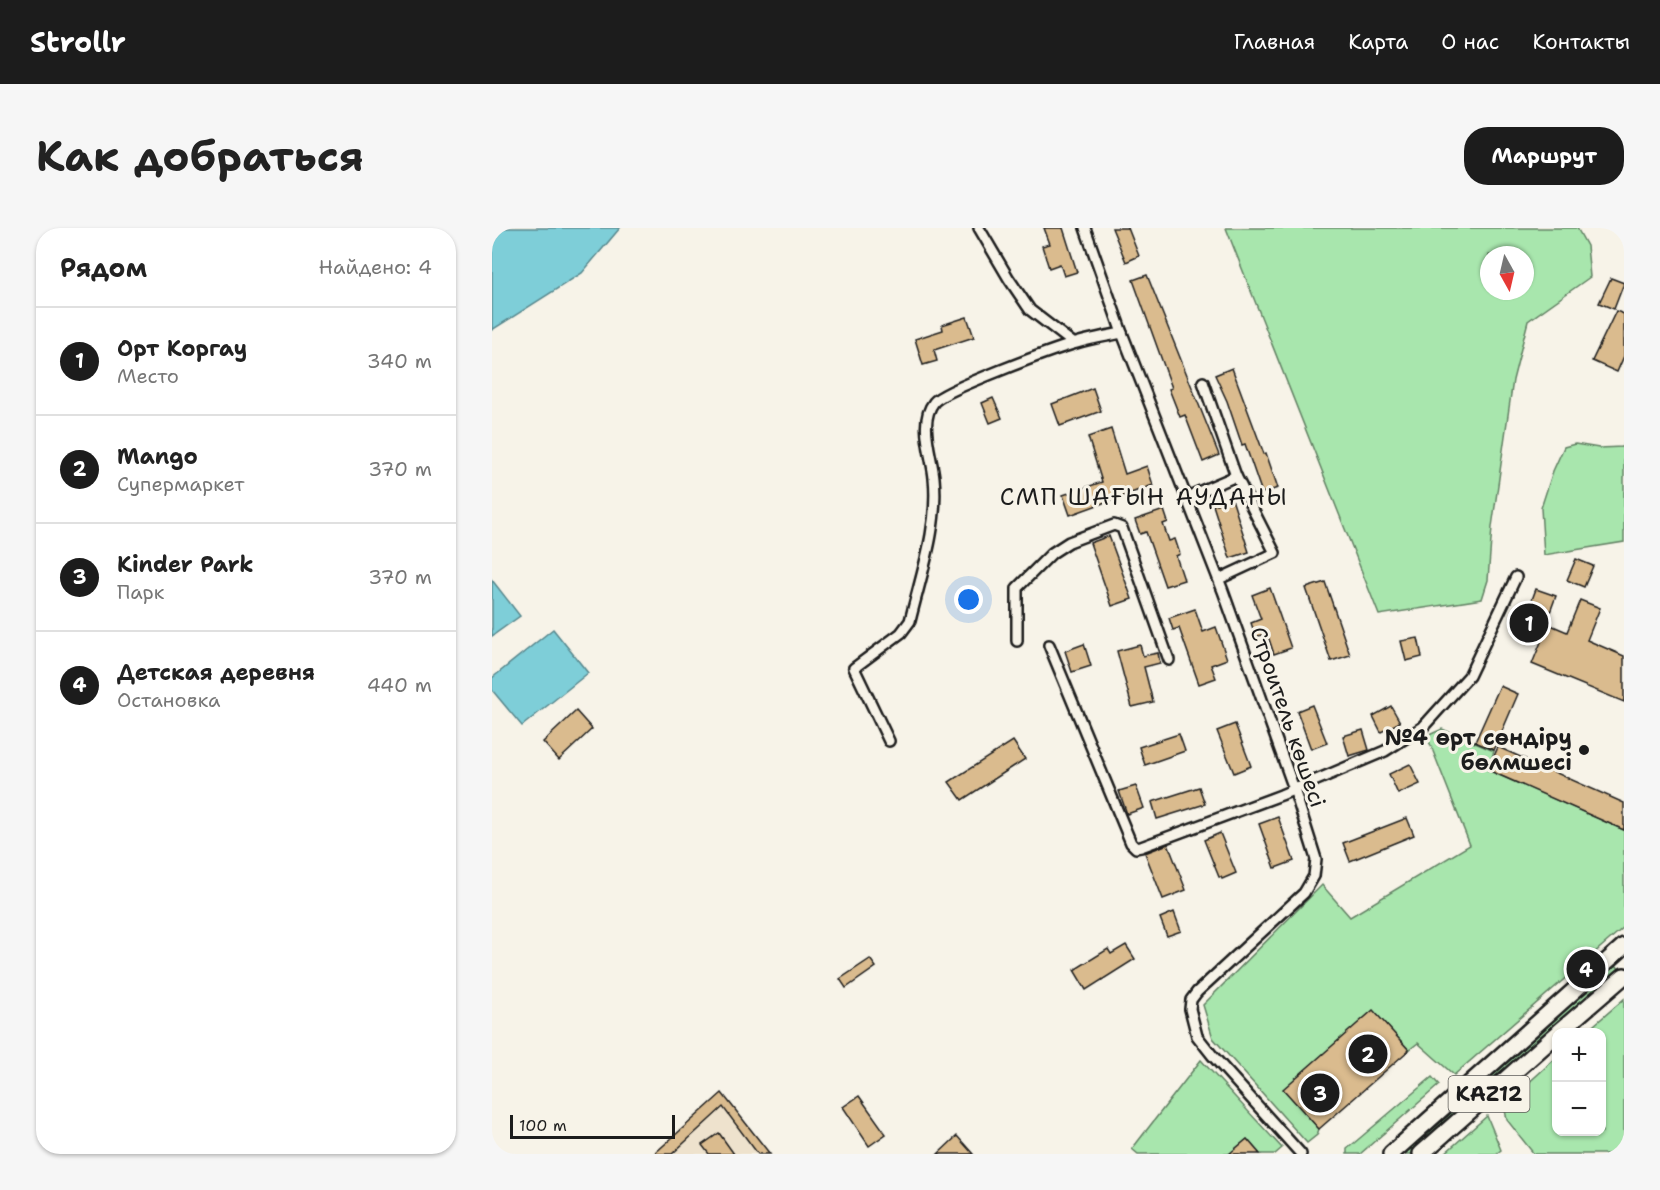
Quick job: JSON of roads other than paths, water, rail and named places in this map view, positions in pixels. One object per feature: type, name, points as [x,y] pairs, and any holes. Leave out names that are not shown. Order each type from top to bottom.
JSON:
[{"type":"main road","name":"KAZ12","points":[[1390,1154],[1624,946]]},
{"type":"main road","name":"KAZ12","points":[[1565,1028],[1624,976]]},
{"type":"main road","name":"KAZ12","points":[[1421,1154],[1552,1039]]},
{"type":"street","points":[[979,228],[1030,310],[1073,344]]},
{"type":"street","name":"Строитель көшесі","points":[[1085,228],[1122,333],[1219,579],[1294,789],[1316,859],[1314,876],[1304,893],[1197,992],[1191,1000],[1190,1009],[1197,1036],[1301,1154]]},
{"type":"street","points":[[889,741],[854,668],[901,633],[910,621],[935,512],[934,477],[926,426],[934,402],[946,393],[1073,344],[1122,333]]},
{"type":"street","points":[[1203,382],[1236,476],[1275,553],[1219,579]]},
{"type":"street","points":[[1187,497],[1236,476]]},
{"type":"street","points":[[1017,641],[1017,588],[1052,553],[1069,542],[1119,525],[1130,549],[1169,660]]},
{"type":"street","points":[[1049,645],[1119,817],[1131,843],[1136,848],[1141,848],[1385,751],[1423,727],[1469,676],[1515,577]]},
{"type":"water","points":[[492,228],[620,228],[582,273],[492,330]]},
{"type":"water","points":[[492,580],[520,616],[492,636]]},
{"type":"water","points":[[553,629],[588,673],[522,726],[492,690],[492,678]]},
{"type":"place","name":"Орт Коргау","points":[[1529,623]]},
{"type":"place","name":"№4 өрт сөндіру бөлмшесі","points":[[1584,750]]},
{"type":"place","name":"Детская деревня","points":[[1586,969]]},
{"type":"place","name":"Mango","points":[[1368,1054]]},
{"type":"place","name":"Kinder Park","points":[[1320,1093]]},
{"type":"district","name":"СМП ШАҒЫН АУДАНЫ","points":[[1144,497]]}]
